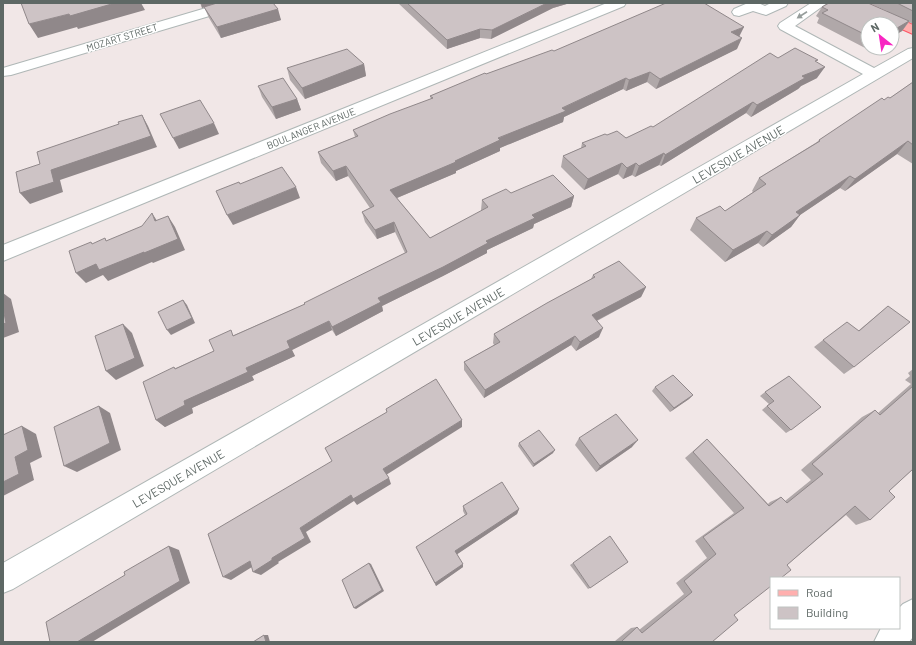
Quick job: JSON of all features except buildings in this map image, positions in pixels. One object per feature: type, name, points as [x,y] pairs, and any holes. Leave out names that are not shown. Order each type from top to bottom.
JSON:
[{"type":"main road","points":[[855,3],[913,30]]},
{"type":"street","name":"MOZART STREET","points":[[6,72],[238,3]]},
{"type":"street","name":"BOULANGER AVENUE","points":[[3,253],[619,3]]},
{"type":"street","points":[[738,12],[753,6],[766,11],[781,3]]},
{"type":"street","points":[[820,3],[785,26],[875,75]]},
{"type":"street","name":"LEVESQUE AVENUE","points":[[3,579],[913,52]]},
{"type":"street","points":[[889,642],[913,614]]}]
